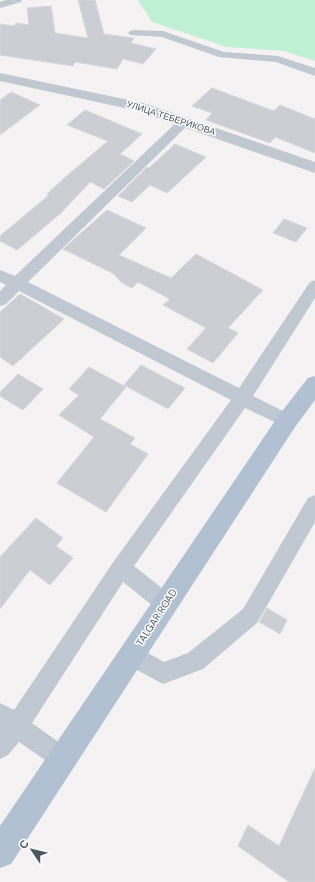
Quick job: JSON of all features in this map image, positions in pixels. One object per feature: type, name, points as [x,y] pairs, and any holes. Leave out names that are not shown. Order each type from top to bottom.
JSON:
[{"type":"main road","name":"TALGAR ROAD","points":[[0,853],[165,603],[288,421],[315,384]]},
{"type":"street","points":[[0,5],[17,0]]},
{"type":"street","points":[[134,33],[163,34],[223,55],[278,59],[315,72]]},
{"type":"street","name":"УЛИЦА ТЕБЕРИКОВА","points":[[0,77],[138,106],[315,168]]},
{"type":"street","points":[[0,300],[184,122]]},
{"type":"street","points":[[0,275],[288,421]]},
{"type":"street","points":[[0,747],[8,720],[121,568],[242,398],[315,286]]},
{"type":"street","points":[[132,655],[163,674],[195,661],[250,616],[315,504]]},
{"type":"street","points":[[121,568],[165,603]]},
{"type":"street","points":[[8,720],[63,759]]},
{"type":"green space","points":[[138,0],[315,0],[315,61],[284,51],[227,47],[152,22]]},
{"type":"building","points":[[78,0],[95,0],[104,34],[134,38],[131,43],[156,49],[143,64],[123,59],[117,69],[75,62],[73,66],[0,55],[0,24],[14,26],[16,23],[29,25],[27,8],[51,6],[55,33],[88,38]]},
{"type":"building","points":[[212,88],[274,111],[280,105],[315,119],[315,153],[275,137],[270,143],[206,120],[212,113],[192,106]]},
{"type":"building","points":[[11,92],[40,105],[0,135],[0,100]]},
{"type":"building","points":[[85,110],[142,134],[120,154],[134,161],[104,189],[90,182],[61,213],[17,250],[0,241],[0,236],[49,195],[47,194],[108,141],[67,125]]},
{"type":"building","points":[[175,144],[206,157],[167,193],[150,185],[132,202],[118,196],[147,167],[149,168]]},
{"type":"building","points":[[107,210],[146,228],[119,255],[171,278],[196,254],[263,290],[228,328],[238,333],[213,363],[187,349],[206,328],[163,305],[170,299],[138,282],[132,288],[122,283],[114,274],[63,249]]},
{"type":"building","points":[[284,219],[307,228],[296,242],[273,233]]},
{"type":"building","points":[[20,294],[64,319],[13,366],[0,357],[0,312]]},
{"type":"building","points":[[141,365],[185,388],[168,409],[124,385]]},
{"type":"building","points":[[89,367],[126,387],[100,419],[135,438],[130,444],[148,454],[106,512],[57,483],[94,437],[59,415],[79,395],[69,389]]},
{"type":"building","points":[[18,374],[43,389],[23,410],[0,396],[0,392]]},
{"type":"building","points":[[36,518],[63,538],[56,546],[73,558],[50,585],[30,570],[0,609],[0,557]]},
{"type":"building","points":[[267,608],[287,620],[280,634],[259,622]]},
{"type":"building","points":[[315,768],[315,882],[289,882],[238,846],[248,825],[279,846]]}]
